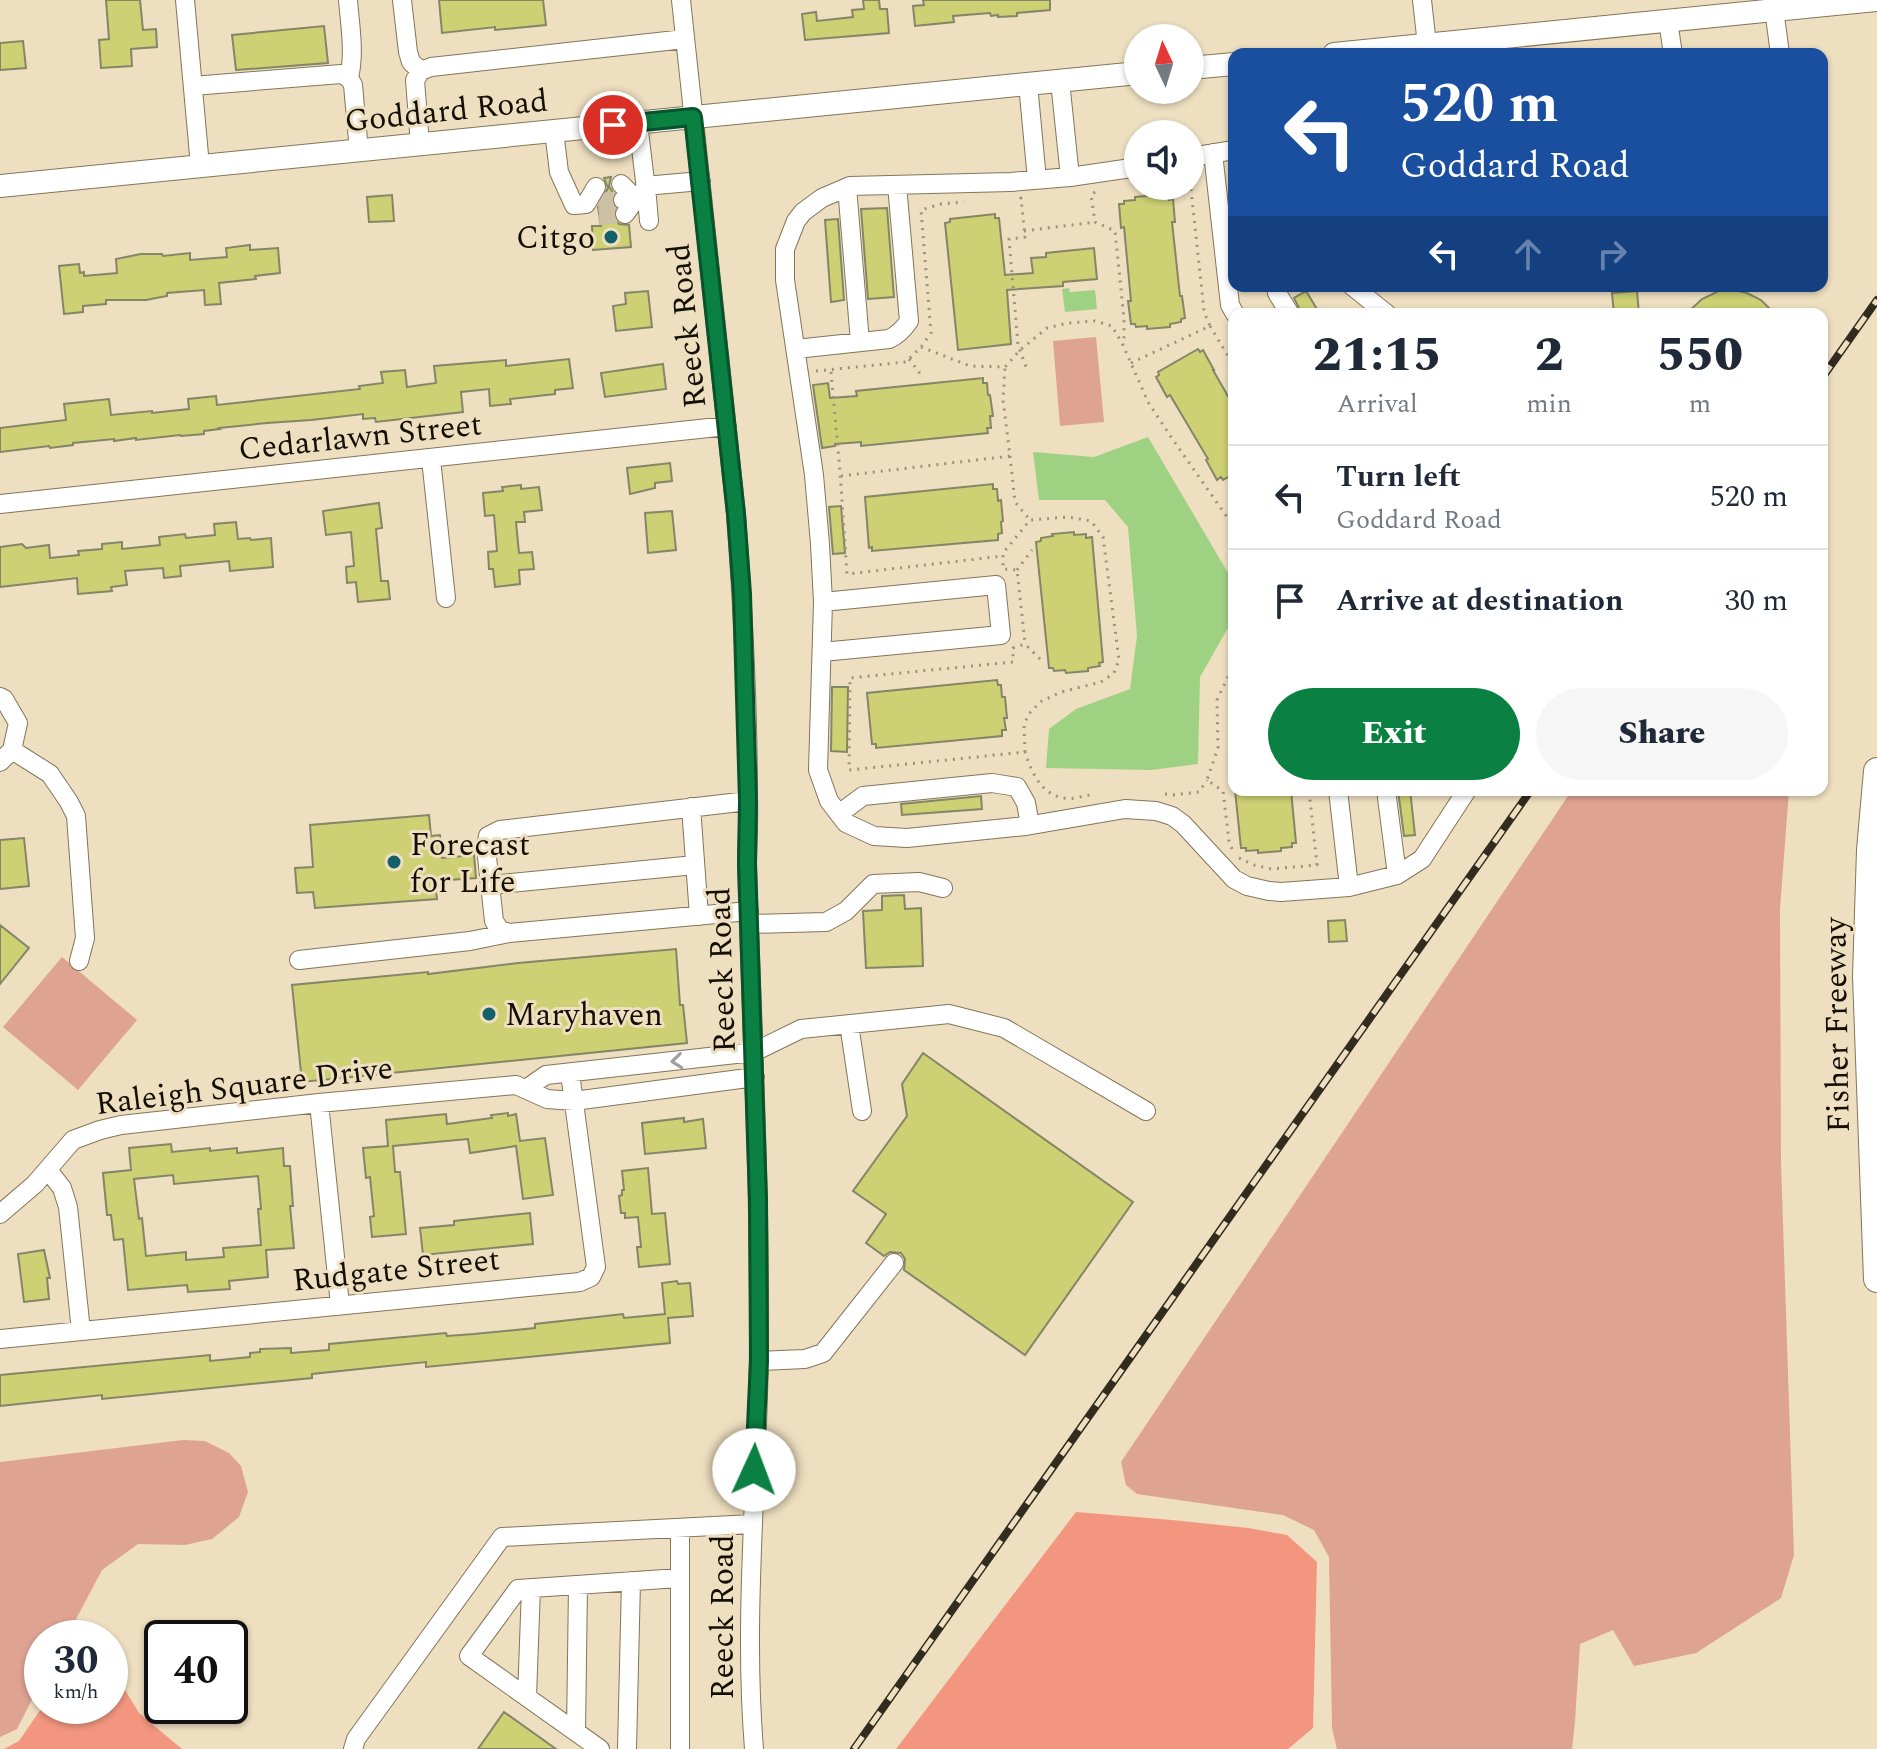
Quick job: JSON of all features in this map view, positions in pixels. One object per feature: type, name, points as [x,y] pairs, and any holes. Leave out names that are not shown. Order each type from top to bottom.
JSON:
[{"type":"highway","name":"Fisher Freeway","points":[[1877,771],[1870,850],[1866,976],[1877,1279]]},
{"type":"main road","points":[[1396,48],[1876,0]]},
{"type":"main road","points":[[1204,67],[1228,65]]},
{"type":"main road","name":"Goddard Road","points":[[0,186],[1124,74]]},
{"type":"street","points":[[185,0],[200,166]]},
{"type":"street","points":[[348,0],[352,51],[349,78]]},
{"type":"street","points":[[402,0],[408,52],[411,62],[421,71]]},
{"type":"street","name":"Reeck Road","points":[[681,0],[742,594],[759,1361],[749,1661],[754,1749]]},
{"type":"street","points":[[1422,0],[1427,45]]},
{"type":"street","points":[[1774,9],[1779,48]]},
{"type":"street","points":[[1668,21],[1672,48]]},
{"type":"street","points":[[420,145],[415,80],[421,71],[431,67],[685,39]]},
{"type":"street","points":[[193,86],[341,74],[349,78],[353,85],[359,151]]},
{"type":"street","points":[[1060,81],[1070,177]]},
{"type":"street","points":[[1028,84],[1037,180]]},
{"type":"street","points":[[638,123],[633,197],[649,221]]},
{"type":"street","points":[[554,131],[559,172],[574,205],[595,202]]},
{"type":"street","points":[[1034,153],[1067,150]]},
{"type":"street","points":[[1204,155],[1228,151]]},
{"type":"street","points":[[1213,153],[1228,287]]},
{"type":"street","points":[[1124,169],[1037,180],[847,187],[822,198],[803,212],[790,233],[785,249],[785,280],[800,373],[820,544],[823,602],[818,770],[829,801],[846,823],[874,836],[907,838],[1030,825],[1125,809],[1156,811],[1172,816],[1183,824],[1234,879],[1247,886],[1281,892],[1349,887],[1397,875],[1422,859],[1463,796]]},
{"type":"street","points":[[633,197],[701,181]]},
{"type":"street","points":[[796,349],[889,339],[904,330],[909,321],[897,185]]},
{"type":"street","points":[[847,187],[860,342]]},
{"type":"street","points":[[1360,292],[1380,308]]},
{"type":"street","name":"Cedarlawn Street","points":[[0,504],[727,426]]},
{"type":"street","points":[[431,459],[446,598]]},
{"type":"street","points":[[822,652],[1001,635],[996,585],[823,602]]},
{"type":"street","points":[[1,700],[18,723],[6,756],[50,774],[76,816],[85,938],[79,961]]},
{"type":"street","points":[[839,814],[863,796],[992,783],[1017,787],[1026,803],[1030,825]]},
{"type":"street","points":[[1339,796],[1349,887]]},
{"type":"street","points":[[1387,796],[1397,875]]},
{"type":"street","points":[[509,933],[500,930],[494,921],[486,848],[488,836],[500,830],[748,801]]},
{"type":"street","points":[[691,807],[699,916]]},
{"type":"street","points":[[490,885],[695,865]]},
{"type":"street","points":[[299,960],[470,941],[509,933],[699,916],[826,922],[846,911],[873,884],[919,882],[943,888]]},
{"type":"street","name":"Raleigh Square Drive","points":[[526,1089],[546,1075],[754,1052],[801,1029],[949,1014],[1004,1028],[1146,1111]]},
{"type":"street","points":[[849,1024],[862,1111]]},
{"type":"street","name":"Rudgate Street","points":[[0,1339],[572,1283],[591,1277],[596,1267],[570,1073]]},
{"type":"street","name":"Raleigh Square Drive","points":[[0,1214],[48,1170],[73,1140],[121,1125],[516,1085],[547,1099],[574,1101],[755,1077]]},
{"type":"street","points":[[319,1103],[340,1305]]},
{"type":"street","points":[[48,1170],[62,1188],[68,1207],[81,1331]]},
{"type":"street","points":[[759,1361],[805,1359],[823,1353],[894,1263]]},
{"type":"street","points":[[353,1749],[356,1739],[502,1537],[752,1524]]},
{"type":"street","points":[[680,1528],[680,1749]]},
{"type":"street","points":[[600,1749],[469,1656],[518,1589],[679,1578]]},
{"type":"street","points":[[627,1749],[631,1581]]},
{"type":"street","points":[[576,1732],[578,1585]]},
{"type":"street","points":[[527,1697],[531,1588]]},
{"type":"path","points":[[1094,192],[1091,195],[1095,222]]},
{"type":"path","points":[[1008,199],[1021,198],[1025,237],[1009,239],[1020,350],[1028,372]]},
{"type":"path","points":[[1192,200],[1204,312],[1228,356]]},
{"type":"path","points":[[800,373],[906,362],[921,347],[931,333],[921,210],[941,204],[967,202]]},
{"type":"path","points":[[1024,231],[1095,222],[1115,231],[1124,319],[1123,345]]},
{"type":"path","points":[[1030,520],[1015,502],[1003,400],[1005,367],[1047,328],[1095,321],[1112,326],[1148,402],[1228,520]]},
{"type":"path","points":[[1131,363],[1210,326]]},
{"type":"path","points":[[921,347],[970,366],[1005,367]]},
{"type":"path","points":[[909,359],[919,372],[919,378]]},
{"type":"path","points":[[830,370],[847,574],[1003,556]]},
{"type":"path","points":[[841,476],[1010,456]]},
{"type":"path","points":[[1017,570],[1003,569],[1003,553],[1030,520],[1068,517],[1091,521],[1103,537],[1119,660],[1114,673],[1101,682],[1061,692],[1040,702],[1028,715],[1024,726],[1025,752],[1031,774],[1048,792],[1065,799],[1091,795]]},
{"type":"path","points":[[1032,550],[1017,570],[1025,644],[1040,659]]},
{"type":"path","points":[[1025,644],[1013,648],[1013,662],[850,678],[849,770],[1025,752]]},
{"type":"path","points":[[1162,793],[1199,792],[1207,780],[1218,748],[1217,700],[1228,677]]},
{"type":"path","points":[[1207,780],[1223,791],[1229,841],[1235,856],[1271,869],[1317,865],[1310,796]]},
{"type":"shaded area","points":[[1069,288],[1070,292],[1095,290],[1097,309],[1065,312],[1062,289]]},
{"type":"shaded area","points":[[1096,337],[1104,422],[1060,426],[1053,341]]},
{"type":"shaded area","points":[[1148,437],[1228,573],[1228,628],[1200,677],[1198,764],[1151,770],[1046,768],[1049,729],[1076,709],[1130,689],[1137,636],[1128,527],[1105,500],[1039,500],[1033,452],[1094,457]]},
{"type":"shaded area","points":[[1568,796],[1789,796],[1780,909],[1781,1162],[1794,1555],[1781,1598],[1696,1653],[1634,1666],[1613,1630],[1580,1644],[1572,1749],[1337,1749],[1332,1728],[1329,1557],[1314,1530],[1283,1515],[1137,1494],[1126,1485],[1121,1462]]},
{"type":"shaded area","points":[[62,957],[137,1020],[78,1090],[3,1027]]},
{"type":"shaded area","points":[[183,1440],[205,1441],[229,1453],[241,1466],[248,1492],[239,1517],[212,1539],[185,1545],[138,1544],[102,1570],[76,1620],[24,1620],[24,1715],[17,1729],[0,1737],[0,1462]]},
{"type":"shaded area","points":[[1076,1512],[1248,1528],[1287,1535],[1317,1562],[1313,1728],[1288,1749],[896,1749]]},
{"type":"shaded area","points":[[128,1695],[144,1717],[144,1724],[152,1724],[182,1749],[4,1749],[19,1741],[31,1724],[128,1724]]},
{"type":"building","points":[[106,0],[140,0],[143,30],[156,29],[157,47],[131,49],[132,66],[101,68],[99,40],[109,39]]},
{"type":"building","points":[[439,0],[543,0],[546,25],[442,33]]},
{"type":"building","points":[[863,0],[879,0],[880,9],[887,9],[889,33],[805,40],[802,14],[816,12],[817,21],[853,17],[852,10],[864,9]]},
{"type":"building","points":[[923,0],[1050,0],[1050,10],[1017,13],[1017,16],[998,17],[990,13],[953,16],[954,22],[915,26],[913,6],[924,5]]},
{"type":"building","points":[[324,26],[328,63],[236,70],[232,35]]},
{"type":"building","points":[[23,41],[26,68],[0,70],[0,43]]},
{"type":"building","name":"Citgo","points":[[611,177],[609,186],[613,193],[614,218],[619,224],[629,225],[631,247],[593,250],[592,226],[601,226],[598,207],[608,188],[604,178]]},
{"type":"building","points":[[392,195],[394,221],[369,222],[367,197]]},
{"type":"building","points":[[1173,200],[1175,222],[1172,222],[1185,318],[1170,324],[1170,327],[1147,329],[1147,326],[1131,324],[1124,227],[1121,228],[1119,204],[1124,204],[1124,201]]},
{"type":"building","points":[[887,208],[894,297],[868,299],[861,209]]},
{"type":"building","points":[[995,214],[995,218],[999,218],[1005,275],[1033,273],[1031,258],[1046,257],[1046,253],[1094,248],[1097,279],[1063,282],[1063,286],[1007,290],[1011,344],[958,350],[945,223],[950,219]]},
{"type":"building","points":[[838,219],[844,300],[831,302],[825,220]]},
{"type":"building","points":[[250,245],[250,250],[278,248],[280,273],[219,283],[221,304],[205,305],[204,290],[167,293],[167,296],[146,300],[106,300],[106,304],[83,306],[83,312],[64,314],[59,266],[79,264],[80,273],[84,272],[84,276],[117,273],[116,259],[141,254],[163,256],[190,253],[190,260],[227,257],[226,248]]},
{"type":"building","points":[[648,291],[652,327],[616,331],[613,306],[626,304],[625,293]]},
{"type":"building","points":[[1307,292],[1316,308],[1299,308],[1294,298]]},
{"type":"building","points":[[1637,292],[1638,308],[1613,308],[1612,293]]},
{"type":"building","points":[[1717,292],[1743,292],[1761,300],[1769,308],[1692,308]]},
{"type":"building","points":[[1198,349],[1200,352],[1203,350],[1228,396],[1228,477],[1217,480],[1208,459],[1156,377],[1158,372]]},
{"type":"building","points":[[569,359],[573,388],[555,390],[555,394],[510,399],[511,404],[490,406],[489,389],[461,392],[463,412],[376,422],[375,418],[363,419],[363,414],[219,428],[204,431],[204,434],[114,439],[0,452],[0,428],[66,420],[64,404],[109,399],[111,415],[152,413],[189,409],[188,399],[216,396],[217,405],[360,389],[359,386],[383,383],[381,372],[405,370],[407,387],[436,383],[434,366],[506,360],[506,366]]},
{"type":"building","points":[[663,364],[666,389],[605,397],[601,373]]},
{"type":"building","points":[[983,378],[983,383],[987,383],[993,416],[990,416],[988,433],[861,446],[861,442],[835,444],[822,448],[813,385],[828,383],[830,398],[857,396],[856,391]]},
{"type":"building","points":[[670,463],[672,481],[655,483],[655,488],[630,494],[627,468]]},
{"type":"building","points":[[993,484],[993,489],[997,489],[998,501],[1001,500],[1003,521],[998,540],[872,551],[872,547],[869,548],[865,497]]},
{"type":"building","points":[[521,485],[521,489],[539,487],[542,510],[524,512],[525,522],[516,522],[519,553],[532,552],[534,569],[519,570],[520,584],[495,587],[488,552],[497,551],[494,515],[485,516],[483,493]]},
{"type":"building","points":[[379,503],[382,528],[376,529],[381,581],[388,581],[390,599],[358,602],[356,582],[347,583],[346,567],[354,566],[351,532],[326,535],[323,511]]},
{"type":"building","points":[[841,506],[845,553],[833,554],[829,507]]},
{"type":"building","points":[[672,511],[676,550],[648,553],[645,513]]},
{"type":"building","points":[[236,522],[238,539],[271,538],[273,567],[230,571],[229,561],[180,566],[181,576],[164,578],[163,568],[125,571],[127,585],[111,587],[112,591],[78,594],[77,578],[0,587],[0,547],[49,545],[50,558],[79,555],[78,551],[102,549],[102,544],[122,542],[122,549],[160,545],[159,537],[215,535],[214,524]]},
{"type":"building","points":[[1074,532],[1074,535],[1092,537],[1103,662],[1099,663],[1100,666],[1088,668],[1088,671],[1066,673],[1065,670],[1049,668],[1036,542],[1052,534]]},
{"type":"building","points":[[997,680],[1001,685],[1002,697],[1005,697],[1007,718],[1004,718],[1006,730],[1002,730],[1002,736],[876,748],[876,744],[872,744],[867,693]]},
{"type":"building","points":[[832,687],[848,687],[847,752],[831,751]]},
{"type":"building","points":[[981,796],[982,809],[902,815],[901,804]]},
{"type":"building","points":[[1236,796],[1292,796],[1296,843],[1292,843],[1292,847],[1281,848],[1281,851],[1258,853],[1258,850],[1241,848]]},
{"type":"building","points":[[1399,796],[1411,796],[1415,835],[1404,836]]},
{"type":"building","name":"Forecast for Life","points":[[429,815],[431,836],[440,835],[442,858],[474,855],[476,878],[435,881],[437,899],[315,908],[313,892],[297,893],[295,868],[313,867],[310,825]]},
{"type":"building","points":[[24,838],[29,886],[0,889],[0,840]]},
{"type":"building","points":[[904,895],[905,909],[921,908],[923,966],[866,968],[863,911],[882,910],[882,896]]},
{"type":"building","points":[[1345,920],[1347,941],[1329,942],[1328,921]]},
{"type":"building","points":[[0,925],[29,948],[0,984]]},
{"type":"building","name":"Maryhaven","points":[[676,949],[680,1005],[683,1005],[687,1043],[302,1082],[292,985]]},
{"type":"building","points":[[923,1053],[1133,1202],[1025,1355],[904,1270],[905,1259],[901,1253],[890,1252],[884,1256],[866,1243],[886,1214],[853,1191],[907,1116],[902,1084]]},
{"type":"building","points":[[508,1113],[508,1116],[516,1114],[520,1141],[545,1138],[553,1195],[523,1199],[516,1146],[470,1153],[468,1139],[393,1146],[395,1172],[400,1172],[406,1234],[372,1237],[370,1217],[374,1216],[363,1148],[388,1146],[386,1120],[446,1114],[447,1124]]},
{"type":"building","points":[[684,1118],[684,1122],[703,1119],[706,1148],[645,1154],[642,1123]]},
{"type":"building","points":[[171,1144],[172,1152],[237,1148],[237,1153],[283,1148],[284,1166],[290,1166],[294,1248],[266,1250],[268,1277],[229,1281],[230,1289],[188,1292],[187,1285],[128,1290],[123,1239],[114,1240],[111,1215],[107,1215],[103,1173],[131,1170],[129,1148]],"holes":[[[173,1175],[174,1184],[258,1176],[261,1245],[223,1248],[224,1257],[186,1260],[186,1252],[146,1256],[134,1179]]]},
{"type":"building","points":[[648,1168],[652,1214],[665,1213],[670,1264],[639,1267],[638,1217],[625,1218],[625,1213],[621,1213],[619,1196],[624,1190],[622,1171]]},
{"type":"building","points":[[530,1213],[533,1244],[423,1255],[420,1228]]},
{"type":"building","points":[[44,1250],[50,1278],[47,1278],[49,1299],[24,1302],[18,1254]]},
{"type":"building","points":[[677,1281],[678,1284],[690,1283],[693,1316],[668,1318],[670,1343],[426,1367],[426,1362],[312,1374],[312,1378],[0,1406],[0,1375],[210,1355],[210,1361],[250,1357],[250,1353],[260,1352],[260,1349],[291,1348],[291,1353],[329,1350],[329,1344],[535,1328],[535,1324],[623,1314],[624,1318],[665,1314],[662,1283]]},
{"type":"building","points":[[504,1712],[556,1749],[478,1749]]},
{"type":"tunnel","points":[[598,202],[623,200]]},
{"type":"tunnel","points":[[599,216],[625,214]]},
{"type":"railway","points":[[1828,369],[1877,300]]},
{"type":"railway","points":[[854,1749],[1527,796]]},
{"type":"place","name":"Citgo","points":[[611,237]]},
{"type":"place","name":"Forecast for Life","points":[[394,862]]},
{"type":"place","name":"Maryhaven","points":[[489,1014]]},
{"type":"route","points":[[613,125],[693,117],[736,514],[744,645],[747,863],[758,1199],[759,1361],[754,1470]]}]
